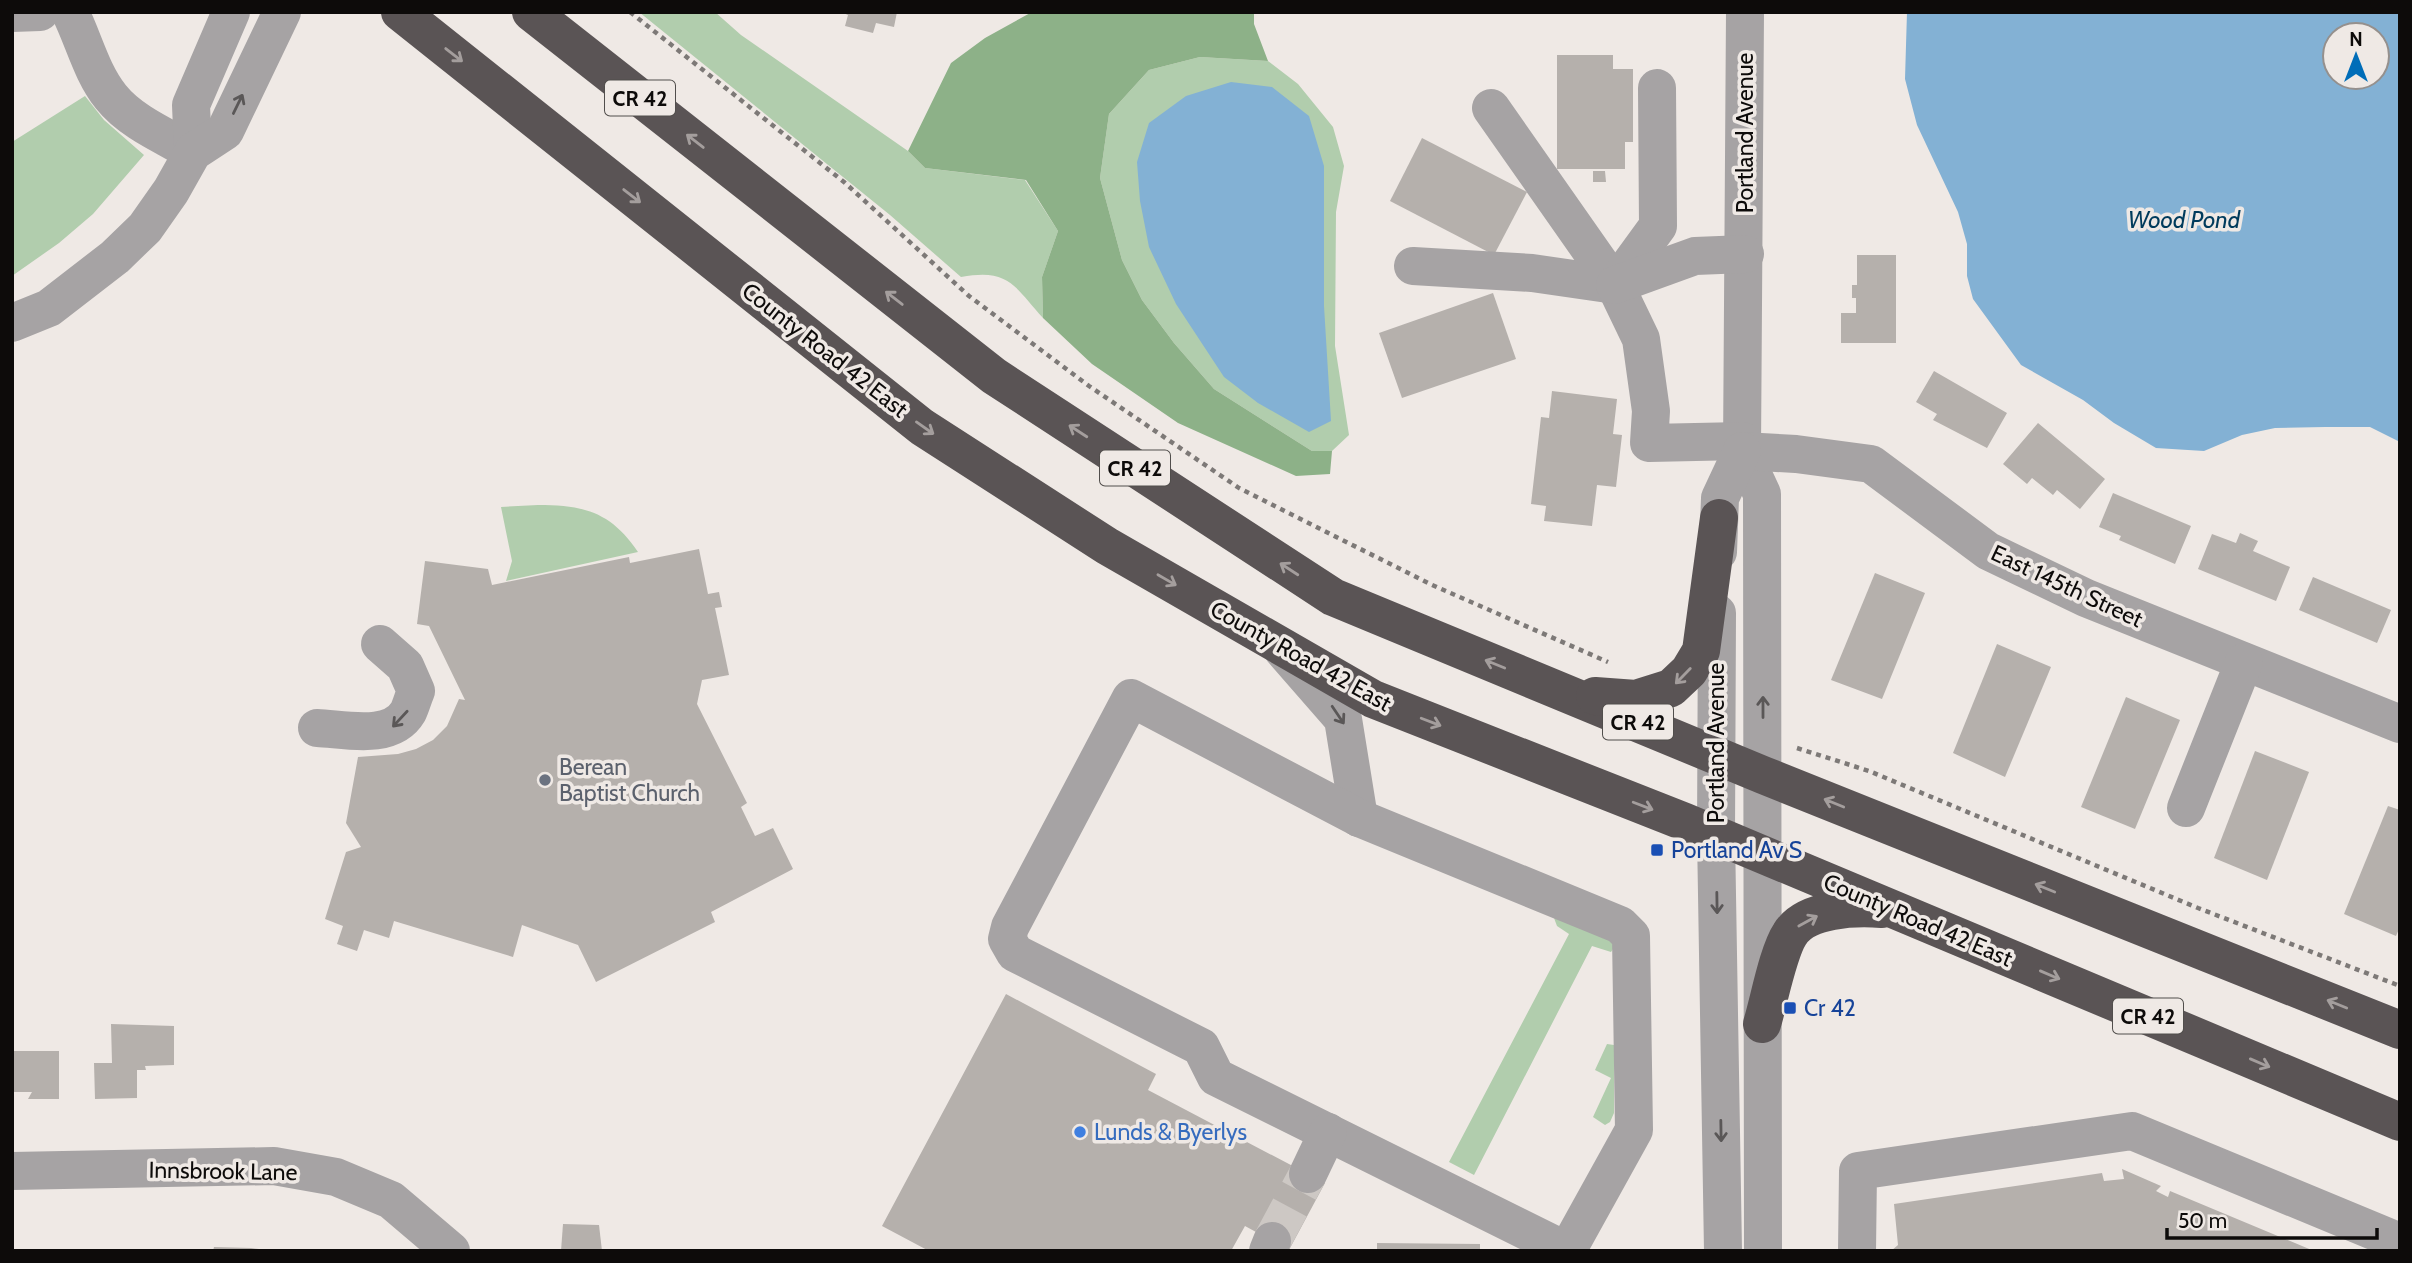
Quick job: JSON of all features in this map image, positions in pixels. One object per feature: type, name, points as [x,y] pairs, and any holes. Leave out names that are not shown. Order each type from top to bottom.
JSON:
[{"type":"highway","name":"County Road 42 East","points":[[400,12],[922,427],[1107,546],[1373,699],[1716,835],[2400,1122]]},
{"type":"highway","name":"CR 42","points":[[531,12],[972,359],[1332,597],[1763,775],[2400,1030]]},
{"type":"highway","points":[[1559,690],[1599,697],[1636,699],[1671,688],[1689,671],[1701,651],[1719,518]]},
{"type":"highway","points":[[1762,1024],[1790,933],[1806,921],[1841,909],[1897,911]]},
{"type":"street","points":[[12,13],[40,12]]},
{"type":"street","points":[[70,12],[92,65],[110,96],[130,116],[193,152]]},
{"type":"street","points":[[193,152],[191,105],[231,12]]},
{"type":"street","points":[[12,323],[49,308],[115,257],[145,228],[193,152],[225,131],[282,12]]},
{"type":"street","name":"Portland Avenue","points":[[1723,1251],[1715,702],[1720,498],[1742,446],[1745,12]]},
{"type":"street","points":[[1615,285],[1658,226],[1657,88]]},
{"type":"street","points":[[1492,107],[1615,285]]},
{"type":"street","points":[[1413,266],[1532,273],[1615,285],[1695,256],[1745,254]]},
{"type":"street","name":"East 145th Street","points":[[1615,285],[1640,340],[1651,411],[1649,443],[1742,446],[1871,464],[1988,551],[2086,598],[2400,724]]},
{"type":"street","name":"Portland Avenue","points":[[1742,446],[1762,494],[1763,1251]]},
{"type":"street","points":[[317,728],[377,731],[393,727],[407,714],[416,691],[405,666],[380,645]]},
{"type":"street","points":[[1278,645],[1343,719],[1359,818]]},
{"type":"street","points":[[2186,808],[2244,662]]},
{"type":"street","points":[[1131,698],[1359,818],[1620,925],[1631,936],[1634,1130],[1567,1251],[1328,1132],[1216,1077],[1201,1047],[1031,963],[1015,953],[1007,939],[1010,927],[1131,698]]},
{"type":"street","points":[[1857,1251],[1858,1171],[2132,1131],[2400,1242]]},
{"type":"street","points":[[1308,1174],[1328,1132]]},
{"type":"street","name":"Innsbrook Lane","points":[[12,1171],[274,1167],[337,1177],[391,1200],[451,1251]]},
{"type":"path","points":[[630,12],[844,183],[969,296],[1089,386],[1239,488],[1430,584],[1620,668]]},
{"type":"path","points":[[1797,748],[1869,771],[2198,908],[2400,986]]},
{"type":"green space","points":[[639,12],[715,12],[741,35],[908,151],[925,168],[1025,180],[1058,231],[1042,277],[1043,318],[1009,282],[990,275],[961,277],[890,215]]},
{"type":"green space","points":[[1032,12],[1254,12],[1254,24],[1268,61],[1200,57],[1149,70],[1109,114],[1100,178],[1122,260],[1142,300],[1174,343],[1214,389],[1312,451],[1332,451],[1330,474],[1296,476],[1178,423],[1092,364],[1043,318],[1042,277],[1058,231],[1026,180],[925,168],[908,151],[951,63],[985,38]]},
{"type":"green space","points":[[1200,57],[1268,61],[1298,84],[1333,127],[1344,166],[1336,212],[1335,346],[1349,435],[1332,451],[1312,451],[1214,389],[1174,343],[1142,300],[1122,260],[1100,178],[1109,114],[1149,70]]},
{"type":"green space","points":[[85,96],[104,120],[144,155],[93,214],[59,243],[12,276],[12,142]]},
{"type":"green space","points":[[538,505],[583,509],[595,514],[617,528],[638,552],[506,581],[512,561],[501,507]]},
{"type":"green space","points":[[1554,918],[1610,936],[1615,946],[1611,952],[1592,946],[1474,1175],[1449,1162],[1569,934],[1557,926]]},
{"type":"green space","points":[[1607,1044],[1614,1045],[1614,1113],[1610,1122],[1605,1125],[1593,1117],[1611,1078],[1595,1070]]},
{"type":"water","name":"Wood Pond","points":[[1907,12],[2400,12],[2400,442],[2370,427],[2275,428],[2242,435],[2204,451],[2156,448],[2114,423],[2083,400],[2021,365],[1973,299],[1967,276],[1967,244],[1958,212],[1917,125],[1905,79]]},
{"type":"water","points":[[1231,82],[1272,87],[1309,116],[1324,166],[1324,306],[1331,421],[1309,432],[1258,403],[1224,377],[1176,304],[1149,247],[1140,201],[1137,162],[1149,123],[1186,96]]},
{"type":"building","points":[[841,12],[897,12],[894,27],[876,23],[873,33],[845,26],[848,15]]},
{"type":"building","points":[[1557,55],[1613,55],[1613,69],[1633,69],[1633,142],[1625,142],[1625,169],[1557,169]]},
{"type":"building","points":[[1422,138],[1527,192],[1494,255],[1390,201]]},
{"type":"building","points":[[1593,171],[1605,171],[1606,182],[1593,182]]},
{"type":"building","points":[[1857,255],[1896,255],[1896,343],[1841,343],[1841,313],[1856,313],[1856,298],[1852,298],[1852,285],[1857,285]]},
{"type":"building","points":[[1493,293],[1516,359],[1402,398],[1379,333]]},
{"type":"building","points":[[1934,371],[2007,413],[1987,448],[1933,420],[1937,414],[1916,402]]},
{"type":"building","points":[[1552,391],[1617,399],[1613,434],[1622,435],[1616,487],[1597,485],[1592,526],[1544,521],[1546,506],[1531,504],[1541,417],[1549,418]]},
{"type":"building","points":[[2038,423],[2105,479],[2080,509],[2057,490],[2053,495],[2032,478],[2027,484],[2003,464]]},
{"type":"building","points":[[2113,493],[2191,526],[2175,564],[2119,540],[2121,536],[2099,527]]},
{"type":"building","points":[[2240,533],[2258,541],[2253,551],[2290,567],[2276,601],[2198,569],[2212,534],[2236,543]]},
{"type":"building","name":"Berean Baptist Church","points":[[699,549],[708,594],[719,592],[722,607],[715,608],[729,675],[702,680],[697,704],[747,803],[741,807],[755,836],[773,828],[793,869],[711,912],[715,922],[596,982],[578,945],[522,925],[513,957],[394,921],[389,938],[364,930],[357,951],[337,944],[343,926],[325,919],[346,852],[361,847],[346,823],[358,757],[398,754],[433,740],[447,726],[459,699],[465,700],[429,626],[417,624],[425,561],[488,569],[492,585],[629,557],[630,563]]},
{"type":"building","points":[[1875,573],[1925,593],[1882,699],[1831,680]]},
{"type":"building","points":[[2313,577],[2391,610],[2377,643],[2299,610]]},
{"type":"building","points":[[1997,644],[2051,667],[2005,777],[1953,753]]},
{"type":"building","points":[[2126,697],[2180,720],[2135,829],[2081,807]]},
{"type":"building","points":[[2255,751],[2309,772],[2267,880],[2214,858]]},
{"type":"building","points":[[2388,806],[2400,810],[2400,927],[2396,936],[2344,914]]},
{"type":"building","name":"Lunds & Byerlys","points":[[1006,994],[1156,1074],[1148,1090],[1325,1183],[1289,1250],[1245,1226],[1231,1251],[929,1251],[882,1226]]},
{"type":"building","points":[[111,1024],[174,1026],[174,1065],[145,1066],[146,1070],[137,1070],[137,1098],[95,1099],[94,1063],[112,1063]]},
{"type":"building","points":[[12,1051],[59,1051],[59,1099],[28,1099],[32,1092],[12,1092]]},
{"type":"building","points":[[2122,1169],[2161,1186],[2156,1191],[2168,1197],[2170,1191],[2314,1251],[1891,1251],[1898,1245],[1894,1204],[2102,1173],[2104,1181],[2124,1179]]},
{"type":"building","points":[[563,1224],[599,1225],[602,1251],[561,1251]]},
{"type":"building","points":[[1377,1243],[1480,1244],[1480,1251],[1377,1251]]},
{"type":"building","points":[[214,1247],[251,1248],[259,1249],[213,1251]]},
{"type":"tunnel","points":[[1272,1241],[1308,1174]]},
{"type":"place","name":"Berean Baptist Church","points":[[545,780]]},
{"type":"place","name":"Portland Av S","points":[[1657,850]]},
{"type":"place","name":"Cr 42","points":[[1790,1008]]},
{"type":"place","name":"Lunds & Byerlys","points":[[1080,1132]]}]
